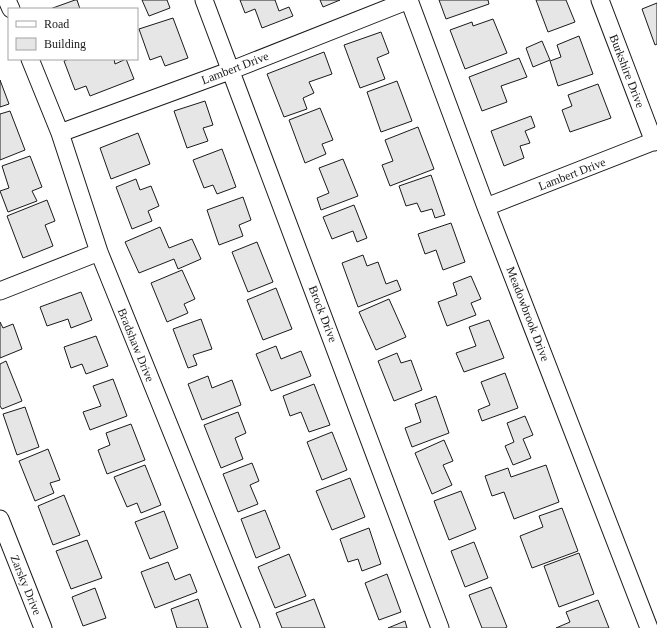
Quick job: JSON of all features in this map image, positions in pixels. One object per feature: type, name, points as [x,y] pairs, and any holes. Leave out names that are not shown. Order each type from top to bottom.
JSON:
[{"type":"street","name":"Brock Drive","points":[[204,0],[232,70],[440,628]]},
{"type":"street","name":"Lambert Drive","points":[[60,133],[232,70],[409,0]]},
{"type":"street","name":"Meadowbrook Drive","points":[[409,0],[486,207],[649,628]]},
{"type":"street","name":"Burkshire Drive","points":[[600,0],[655,141]]},
{"type":"street","name":"Bradshaw Drive","points":[[30,60],[60,133],[99,252],[251,628]]},
{"type":"street","name":"Lambert Drive","points":[[486,207],[655,141]]},
{"type":"street","points":[[0,291],[99,252]]},
{"type":"street","name":"Zarsky Drive","points":[[0,519],[43,628]]},
{"type":"building","points":[[77,0],[80,8],[53,8]]},
{"type":"building","points":[[142,0],[167,0],[170,8],[149,16]]},
{"type":"building","points":[[240,0],[275,0],[279,11],[289,7],[293,16],[262,28],[255,9],[245,13]]},
{"type":"building","points":[[320,0],[340,0],[323,7]]},
{"type":"building","points":[[439,0],[488,0],[489,4],[446,19]]},
{"type":"building","points":[[536,0],[566,0],[575,22],[548,32]]},
{"type":"building","points":[[657,3],[657,44],[655,45],[642,9]]},
{"type":"building","points":[[173,18],[188,58],[165,66],[161,56],[150,60],[139,29]]},
{"type":"building","points":[[493,19],[507,53],[465,69],[450,30],[472,22],[473,26]]},
{"type":"building","points":[[381,32],[389,53],[377,58],[385,79],[360,88],[344,45]]},
{"type":"building","points":[[579,36],[593,74],[558,86],[550,61],[561,57],[557,45]]},
{"type":"building","points":[[542,41],[550,60],[533,67],[526,48]]},
{"type":"building","points":[[324,52],[332,74],[309,82],[314,93],[303,98],[307,109],[284,117],[267,74]]},
{"type":"building","points":[[519,58],[527,77],[501,86],[507,102],[482,111],[469,77]]},
{"type":"building","points":[[114,60],[115,64],[126,60],[134,79],[90,96],[86,86],[75,90],[64,61]]},
{"type":"building","points":[[0,80],[9,104],[0,107]]},
{"type":"building","points":[[397,81],[412,121],[381,132],[367,92]]},
{"type":"building","points":[[598,84],[611,118],[570,132],[562,110],[572,106],[568,95]]},
{"type":"building","points":[[205,101],[213,125],[203,128],[208,141],[187,148],[174,111]]},
{"type":"building","points":[[320,108],[333,140],[322,144],[326,154],[305,163],[289,120]]},
{"type":"building","points":[[10,111],[25,150],[0,160],[0,114]]},
{"type":"building","points":[[531,116],[535,127],[525,131],[530,143],[520,146],[524,158],[504,166],[491,131]]},
{"type":"building","points":[[418,127],[434,169],[390,186],[382,165],[393,161],[385,140]]},
{"type":"building","points":[[138,133],[150,164],[111,179],[100,148]]},
{"type":"building","points":[[222,149],[236,187],[217,194],[213,185],[204,188],[193,160]]},
{"type":"building","points":[[30,156],[42,187],[32,191],[37,201],[8,212],[0,191],[9,188],[2,166]]},
{"type":"building","points":[[343,159],[358,196],[321,210],[317,198],[329,193],[319,168]]},
{"type":"building","points":[[431,175],[445,215],[435,218],[432,209],[421,212],[417,203],[406,206],[399,186]]},
{"type":"building","points":[[136,179],[140,190],[151,186],[159,206],[148,211],[152,221],[132,229],[116,187]]},
{"type":"building","points":[[243,197],[251,220],[239,225],[243,236],[219,245],[207,210]]},
{"type":"building","points":[[47,200],[55,221],[45,225],[53,246],[23,258],[7,216]]},
{"type":"building","points":[[354,205],[367,238],[357,242],[353,231],[332,239],[323,217]]},
{"type":"building","points":[[451,223],[465,262],[443,270],[436,250],[425,254],[418,234]]},
{"type":"building","points":[[160,227],[169,248],[192,239],[201,259],[178,269],[174,259],[139,273],[125,242]]},
{"type":"building","points":[[257,242],[273,282],[248,292],[232,252]]},
{"type":"building","points":[[363,255],[367,266],[378,262],[386,284],[397,280],[401,290],[358,307],[342,263]]},
{"type":"building","points":[[182,270],[195,299],[184,304],[188,313],[167,322],[151,283]]},
{"type":"building","points":[[471,276],[481,299],[471,303],[476,315],[447,326],[438,302],[457,295],[453,283]]},
{"type":"building","points":[[276,288],[292,329],[263,340],[247,300]]},
{"type":"building","points":[[81,292],[92,320],[71,328],[68,319],[47,326],[40,307]]},
{"type":"building","points":[[389,299],[406,337],[376,350],[359,312]]},
{"type":"building","points":[[201,319],[212,349],[193,355],[197,365],[188,368],[173,329]]},
{"type":"building","points":[[489,320],[504,358],[464,372],[456,353],[476,346],[469,327]]},
{"type":"building","points":[[0,322],[3,328],[13,324],[22,349],[0,358]]},
{"type":"building","points":[[96,336],[108,366],[86,374],[82,364],[71,368],[64,347]]},
{"type":"building","points":[[276,346],[281,359],[301,351],[311,376],[271,391],[256,354]]},
{"type":"building","points":[[397,353],[401,363],[411,360],[422,390],[394,401],[378,361]]},
{"type":"building","points":[[6,361],[22,401],[2,409],[0,406],[0,364]]},
{"type":"building","points":[[505,373],[518,408],[482,421],[478,410],[490,405],[481,382]]},
{"type":"building","points":[[208,376],[212,388],[232,380],[241,405],[202,420],[188,384]]},
{"type":"building","points":[[113,379],[127,416],[90,430],[83,412],[101,406],[93,386]]},
{"type":"building","points":[[314,384],[330,425],[309,432],[301,412],[290,416],[283,396]]},
{"type":"building","points":[[436,396],[449,433],[412,447],[405,428],[421,422],[415,404]]},
{"type":"building","points":[[25,407],[39,447],[17,455],[3,414]]},
{"type":"building","points":[[238,412],[246,433],[235,438],[243,459],[221,468],[204,425]]},
{"type":"building","points":[[525,416],[533,435],[523,439],[531,458],[513,465],[505,446],[514,442],[507,423]]},
{"type":"building","points":[[131,424],[145,460],[107,474],[98,450],[110,445],[106,433]]},
{"type":"building","points":[[332,432],[347,470],[322,480],[307,442]]},
{"type":"building","points":[[444,440],[453,461],[443,465],[452,485],[432,494],[415,453]]},
{"type":"building","points":[[48,449],[60,480],[50,483],[54,493],[35,501],[19,461]]},
{"type":"building","points":[[252,463],[259,481],[250,485],[258,504],[238,512],[223,474]]},
{"type":"building","points":[[145,465],[161,505],[141,513],[137,503],[127,507],[114,477]]},
{"type":"building","points":[[546,465],[559,502],[514,519],[504,492],[492,496],[485,476],[508,468],[511,477]]},
{"type":"building","points":[[350,478],[365,517],[332,530],[316,491]]},
{"type":"building","points":[[461,491],[476,529],[449,540],[434,501]]},
{"type":"building","points":[[64,495],[80,535],[53,545],[38,506]]},
{"type":"building","points":[[562,508],[578,551],[532,568],[520,536],[543,527],[539,516]]},
{"type":"building","points":[[265,510],[280,548],[256,558],[241,519]]},
{"type":"building","points":[[164,511],[178,548],[150,559],[135,522]]},
{"type":"building","points":[[369,528],[381,564],[362,571],[358,559],[348,562],[340,539]]},
{"type":"building","points":[[87,540],[102,578],[71,589],[56,551]]},
{"type":"building","points":[[474,542],[488,578],[465,587],[451,551]]},
{"type":"building","points":[[579,553],[594,594],[559,607],[544,566]]},
{"type":"building","points":[[289,554],[306,596],[275,608],[258,567]]},
{"type":"building","points":[[168,562],[175,580],[190,574],[197,592],[155,608],[141,572]]},
{"type":"building","points":[[387,574],[401,612],[379,620],[365,583]]},
{"type":"building","points":[[491,587],[507,627],[505,628],[482,628],[469,595]]},
{"type":"building","points":[[95,588],[106,618],[83,626],[72,597]]},
{"type":"building","points":[[198,599],[208,628],[177,628],[171,609]]},
{"type":"building","points":[[314,599],[325,628],[282,628],[276,613]]},
{"type":"building","points":[[598,600],[609,628],[556,628],[570,622],[566,612]]},
{"type":"building","points":[[405,621],[407,628],[388,628]]}]
